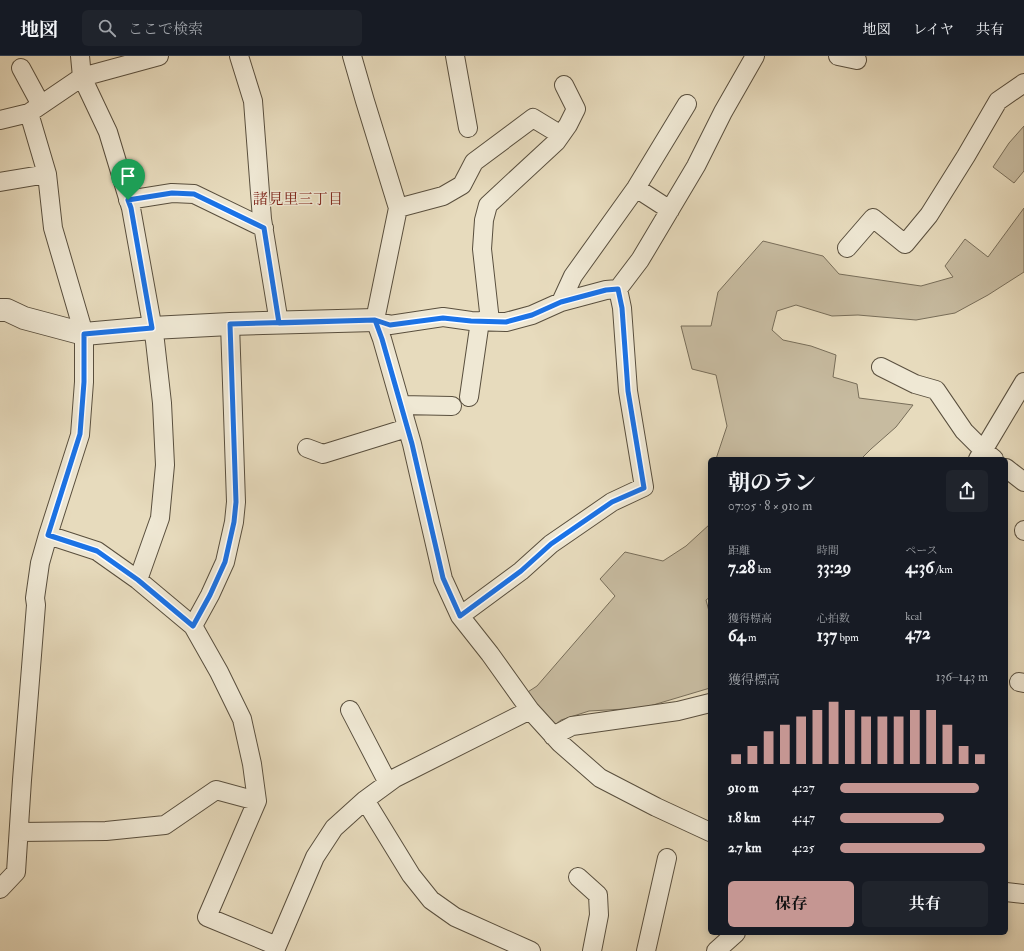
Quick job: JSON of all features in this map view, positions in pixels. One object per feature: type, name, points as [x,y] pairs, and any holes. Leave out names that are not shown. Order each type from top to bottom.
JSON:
[{"type":"street","points":[[80,56],[82,77],[108,132],[131,208],[156,349],[162,403],[164,465],[160,518],[138,580]]},
{"type":"street","points":[[0,120],[35,109],[82,77],[159,56]]},
{"type":"street","points":[[239,56],[253,100],[262,211],[279,323]]},
{"type":"street","points":[[352,56],[398,208],[375,320],[382,339],[412,444],[443,578],[460,616],[490,654],[530,710],[560,743],[600,778],[656,807],[708,831]]},
{"type":"street","points":[[455,56],[468,128]]},
{"type":"street","points":[[0,310],[7,310],[24,318],[84,334],[152,328],[230,324],[375,320],[390,325],[443,318],[506,322],[532,315],[561,302],[606,290],[618,289],[640,260],[670,210],[696,166],[723,112],[756,56]]},
{"type":"street","points":[[838,56],[857,60]]},
{"type":"street","points":[[0,890],[16,872],[36,605],[35,598],[40,563],[80,434],[84,382],[84,334],[54,228],[47,174],[35,109],[21,68]]},
{"type":"street","points":[[847,248],[873,218],[905,244],[929,215],[998,102],[1024,83]]},
{"type":"street","points":[[469,397],[485,321],[482,249],[484,220],[488,205],[556,142],[561,135],[576,109],[564,85]]},
{"type":"street","points":[[561,302],[573,276],[636,188],[688,104]]},
{"type":"street","points":[[398,208],[444,196],[462,185],[474,162],[532,118],[561,135]]},
{"type":"street","points":[[0,182],[47,174]]},
{"type":"street","points":[[636,188],[670,210]]},
{"type":"street","points":[[128,200],[172,193],[194,194],[264,228]]},
{"type":"street","points":[[460,616],[521,571],[551,544],[612,502],[644,488],[628,391],[622,308],[618,289]]},
{"type":"street","points":[[193,626],[210,595],[225,562],[234,522],[236,502],[230,324]]},
{"type":"street","points":[[881,367],[915,384],[936,390],[964,431],[985,456],[1024,382]]},
{"type":"street","points":[[401,405],[452,406]]},
{"type":"street","points":[[307,448],[323,454],[407,428]]},
{"type":"street","points":[[1008,470],[1024,482]]},
{"type":"street","points":[[48,535],[97,551],[138,580],[193,626],[219,672],[242,718],[252,764],[257,801],[207,917],[276,948],[315,857],[334,828],[365,800],[395,778],[530,710]]},
{"type":"street","points":[[553,736],[572,726],[678,711],[708,704]]},
{"type":"street","points":[[350,710],[388,783]]},
{"type":"street","points":[[19,832],[106,831],[165,825],[216,790],[257,801]]},
{"type":"street","points":[[365,800],[411,875],[431,900],[456,917],[531,951]]},
{"type":"street","points":[[646,951],[667,858]]},
{"type":"street","points":[[578,877],[598,895],[599,915],[592,951]]},
{"type":"street","points":[[1008,892],[1024,894]]},
{"type":"street","points":[[716,951],[734,935]]},
{"type":"shaded area","points":[[1024,126],[1024,171],[1014,183],[993,167],[1009,143]]},
{"type":"shaded area","points":[[1024,208],[1024,272],[988,295],[955,313],[916,320],[858,315],[832,316],[796,305],[777,311],[772,330],[783,340],[811,346],[836,355],[833,377],[857,384],[859,398],[913,405],[896,427],[863,457],[717,457],[727,426],[716,375],[692,369],[681,326],[711,326],[718,292],[763,241],[823,256],[839,274],[921,286],[953,277],[945,266],[965,239],[988,257]]},
{"type":"shaded area","points":[[708,526],[708,598],[706,600],[708,608],[708,689],[643,708],[589,711],[561,720],[547,731],[520,697],[537,686],[615,596],[600,579],[625,552],[663,561],[686,546]]},
{"type":"district","name":"諸見里三丁目","points":[[298,199]]},
{"type":"route","points":[[128,200],[131,208],[152,328],[84,334],[84,382],[80,434],[48,535],[97,551],[138,580],[193,626],[210,595],[225,562],[234,522],[236,502],[230,324],[323,322],[375,320],[382,339],[412,444],[443,578],[460,616],[521,571],[551,544],[612,502],[644,488],[628,391],[622,308],[618,289],[606,290],[561,302],[532,315],[506,322],[471,321],[443,318],[390,325],[375,320],[279,323],[264,228],[194,194],[172,193],[128,200]]}]
